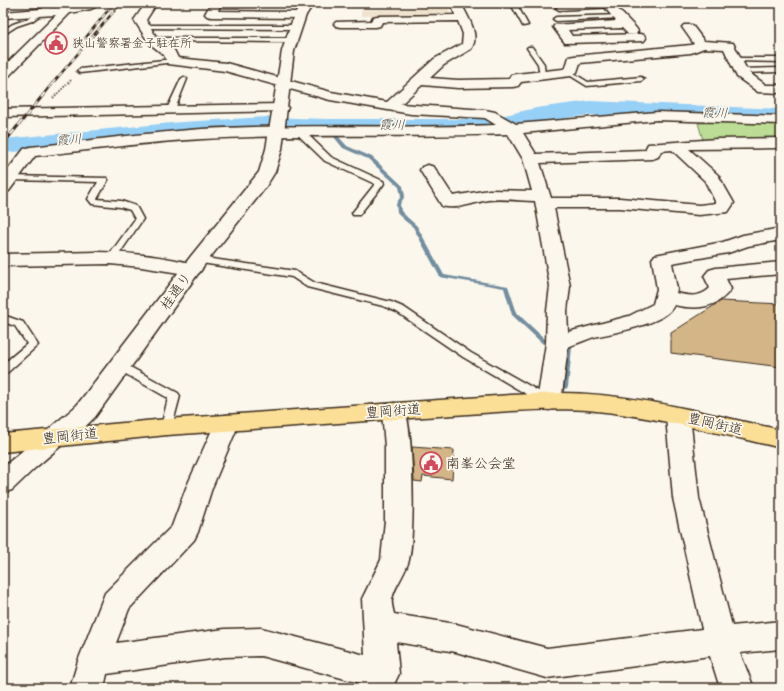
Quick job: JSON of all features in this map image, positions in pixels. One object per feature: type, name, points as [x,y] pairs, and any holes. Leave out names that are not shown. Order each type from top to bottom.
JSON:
[{"type":"main road","name":"豊岡街道","points":[[3,443],[167,427],[549,402],[585,402],[616,405],[678,416],[781,439]]},
{"type":"street","points":[[3,15],[67,10],[86,7],[95,3]]},
{"type":"street","points":[[152,3],[140,20],[153,40],[170,53],[173,61],[226,67],[330,96],[390,107],[411,110],[490,115],[514,129],[531,159],[543,200],[560,286],[557,311],[556,343],[549,402]]},
{"type":"street","points":[[216,3],[210,14],[300,15]]},
{"type":"street","name":"桂通り","points":[[3,483],[26,461],[74,423],[86,411],[195,265],[259,184],[272,160],[288,51],[300,15],[309,3]]},
{"type":"street","points":[[390,107],[439,62],[467,46],[469,34],[456,4]]},
{"type":"street","points":[[608,5],[652,52]]},
{"type":"street","points":[[3,73],[67,10]]},
{"type":"street","points":[[340,24],[376,24],[377,19],[462,18]]},
{"type":"street","points":[[623,21],[559,26],[569,40],[640,38]]},
{"type":"street","points":[[688,27],[700,44]]},
{"type":"street","points":[[419,81],[458,84],[513,84],[516,78],[568,72],[572,69],[574,60],[691,49],[699,47],[700,44],[729,46],[742,74],[763,89],[781,89]]},
{"type":"street","points":[[3,113],[171,109],[279,118],[298,131],[401,133],[514,129],[657,116],[781,120]]},
{"type":"street","points":[[6,182],[30,152],[202,134],[279,118]]},
{"type":"street","points":[[531,159],[652,154],[654,147],[721,143],[781,143]]},
{"type":"street","points":[[428,170],[448,202],[490,195],[543,200],[620,203],[699,210],[722,208],[725,203],[712,179],[676,146]]},
{"type":"street","points":[[556,343],[586,333],[636,321],[663,306],[667,289],[662,259],[728,247],[743,241],[781,234]]},
{"type":"street","points":[[3,260],[30,262],[61,259],[112,258],[195,265]]},
{"type":"street","points":[[665,297],[704,302],[716,295],[721,289],[714,276],[716,274],[781,268]]},
{"type":"street","points":[[91,674],[225,644],[261,642],[383,683],[377,599],[395,560],[399,520],[398,446],[394,411]]},
{"type":"street","points":[[678,416],[686,498],[720,641],[737,688]]},
{"type":"street","points":[[91,674],[116,602],[184,532],[200,488],[227,423]]},
{"type":"street","points":[[378,625],[456,638],[547,663],[720,641],[781,635]]},
{"type":"lane","points":[[3,33],[15,25],[30,20],[44,12],[54,3]]},
{"type":"lane","points":[[456,4],[514,4],[525,25]]},
{"type":"lane","points":[[559,8],[608,5]]},
{"type":"lane","points":[[556,19],[623,21]]},
{"type":"lane","points":[[144,27],[295,27]]},
{"type":"lane","points":[[153,40],[292,40]]},
{"type":"lane","points":[[530,48],[542,64],[543,76]]},
{"type":"lane","points":[[739,65],[781,60]]},
{"type":"lane","points":[[80,71],[173,61]]},
{"type":"lane","points":[[739,65],[781,70]]},
{"type":"lane","points":[[568,72],[587,84],[641,79]]},
{"type":"lane","points":[[171,109],[184,79]]},
{"type":"lane","points":[[298,131],[328,160],[380,183],[356,213]]},
{"type":"lane","points":[[6,182],[104,180],[92,199],[95,202],[121,204],[133,208],[139,219],[112,258]]},
{"type":"lane","points":[[195,265],[295,274],[311,285],[387,304],[401,310],[467,355],[549,402]]},
{"type":"lane","points":[[3,318],[19,324],[33,345],[3,370]]},
{"type":"lane","points":[[121,366],[174,396],[167,427]]},
{"type":"path","points":[[38,113],[80,71]]},
{"type":"shaded area","points":[[421,3],[446,3],[450,13],[361,16],[361,10],[419,9],[419,6],[422,5]]},
{"type":"green space","points":[[727,122],[781,124],[781,140],[703,140],[698,123]]},
{"type":"building","points":[[721,301],[781,304],[781,367],[671,353],[671,333]]},
{"type":"building","name":"南峯公会堂","points":[[412,447],[454,450],[452,479],[423,476],[422,482],[414,481]]},
{"type":"waterway","name":"霞川","points":[[3,146],[182,129],[266,124],[327,126],[473,126],[496,124],[536,115],[590,108],[781,116]]},
{"type":"waterway","points":[[327,126],[345,147],[370,158],[401,187],[403,196],[398,204],[399,211],[415,226],[442,276],[506,287],[514,314],[545,343],[569,347],[565,387]]},
{"type":"railway","points":[[83,41],[114,3]]},
{"type":"railway","points":[[52,84],[121,3]]},
{"type":"railway","points":[[3,144],[53,83]]},
{"type":"place","name":"狭山警察署金子駐在所","points":[[56,43]]},
{"type":"place","name":"南峯公会堂","points":[[431,463]]}]
